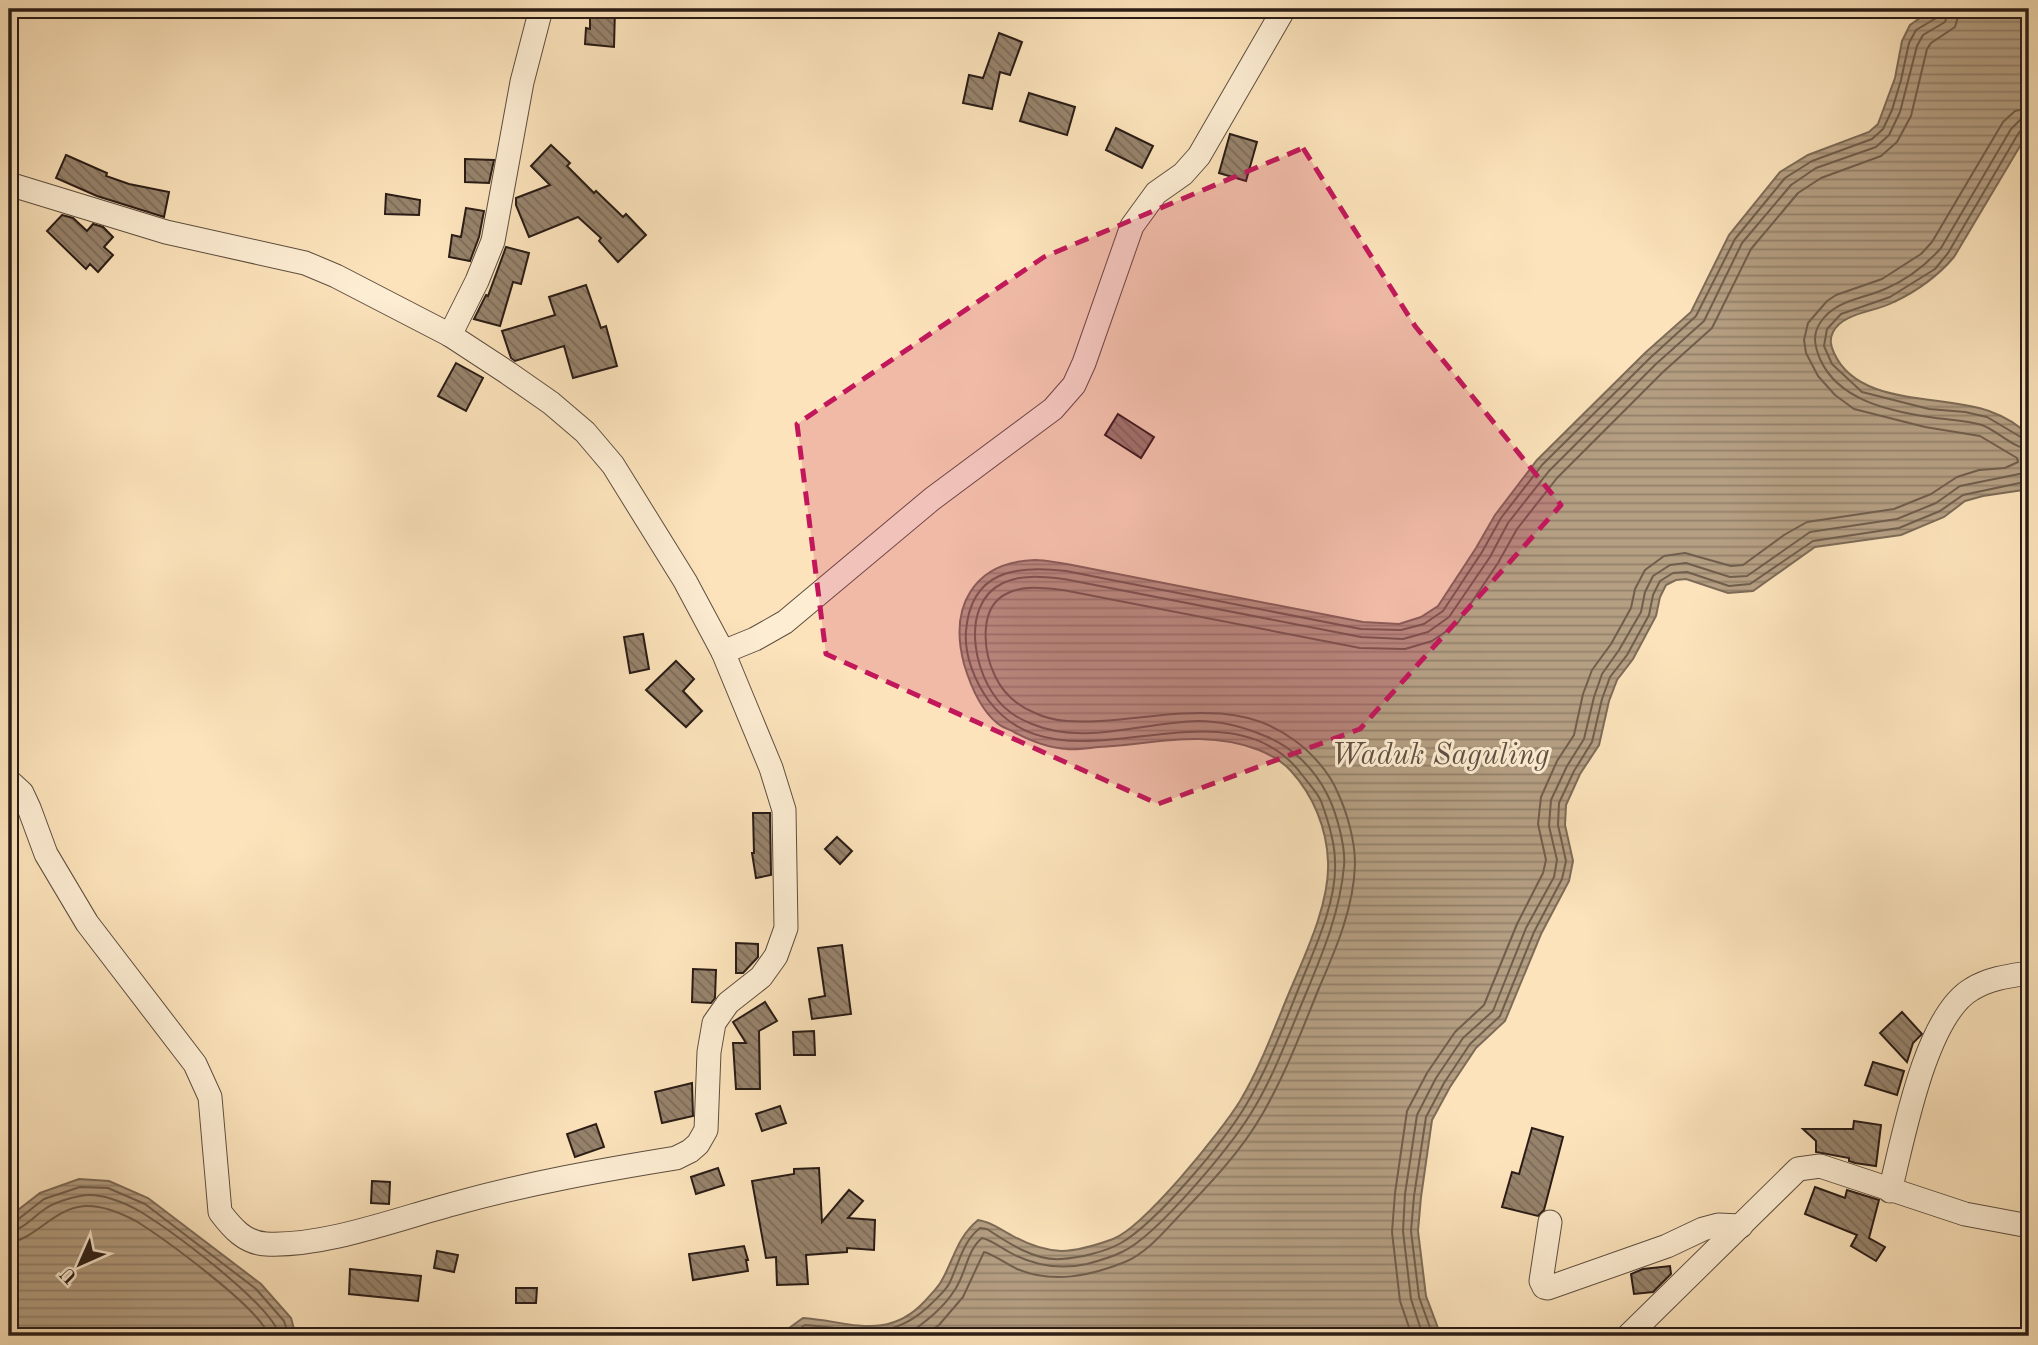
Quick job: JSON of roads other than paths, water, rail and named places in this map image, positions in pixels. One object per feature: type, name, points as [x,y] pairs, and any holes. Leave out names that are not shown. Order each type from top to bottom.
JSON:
[{"type":"street","points":[[450,335],[477,281],[493,240],[522,82],[541,9]]},
{"type":"street","points":[[723,652],[755,639],[785,622],[922,507],[1052,409],[1073,385],[1084,363],[1132,226],[1156,193],[1183,174],[1199,156],[1284,9]]},
{"type":"street","points":[[9,184],[166,232],[305,263],[450,335],[551,403],[585,432],[606,457],[685,581],[723,652],[772,768],[784,810],[786,928],[776,956],[761,977],[728,1003],[714,1023],[709,1052],[706,1130],[698,1144],[690,1151],[676,1158],[568,1175],[310,1241],[265,1244],[246,1239],[231,1227],[220,1212],[210,1097],[195,1064],[87,923],[46,854],[22,793],[9,781]]},
{"type":"street","points":[[1890,1191],[1922,1071],[1940,1028],[1970,989],[2000,977],[2029,973]]},
{"type":"street","points":[[1628,1336],[1798,1169],[1807,1166],[1820,1166],[1965,1214],[2029,1226]]},
{"type":"street","points":[[1550,1222],[1541,1281],[1544,1287],[1548,1288],[1655,1250],[1703,1229],[1718,1225],[1741,1226]]},
{"type":"water","name":"Waduk Saguling","points":[[1941,9],[2029,9],[2029,131],[1954,257],[1926,283],[1902,298],[1844,320],[1833,332],[1831,345],[1846,370],[1881,391],[1970,406],[1989,411],[2016,425],[2029,436],[2029,486],[2023,490],[1965,501],[1944,517],[1901,535],[1815,547],[1753,591],[1728,593],[1686,579],[1666,585],[1656,616],[1633,659],[1617,680],[1609,701],[1599,745],[1580,774],[1566,805],[1565,825],[1573,861],[1569,881],[1541,934],[1505,1021],[1476,1048],[1432,1120],[1418,1231],[1426,1296],[1441,1336],[778,1336],[803,1318],[867,1326],[882,1325],[911,1314],[938,1286],[960,1241],[978,1220],[1038,1247],[1061,1251],[1085,1248],[1113,1239],[1127,1231],[1181,1177],[1240,1101],[1266,1048],[1321,911],[1328,878],[1327,849],[1322,825],[1299,780],[1288,767],[1272,756],[1239,744],[1199,739],[1079,749],[1060,748],[1026,738],[1001,726],[991,717],[973,688],[960,643],[964,607],[971,591],[981,579],[996,569],[1014,563],[1043,560],[1363,622],[1399,624],[1421,617],[1438,606],[1495,515],[1537,460],[1645,353],[1691,312],[1729,235],[1780,172],[1808,155],[1869,132],[1878,124],[1895,78],[1902,41],[1910,25]]},
{"type":"water","points":[[79,1179],[109,1181],[148,1198],[261,1284],[291,1318],[296,1336],[9,1336],[9,1217],[40,1193]]}]
